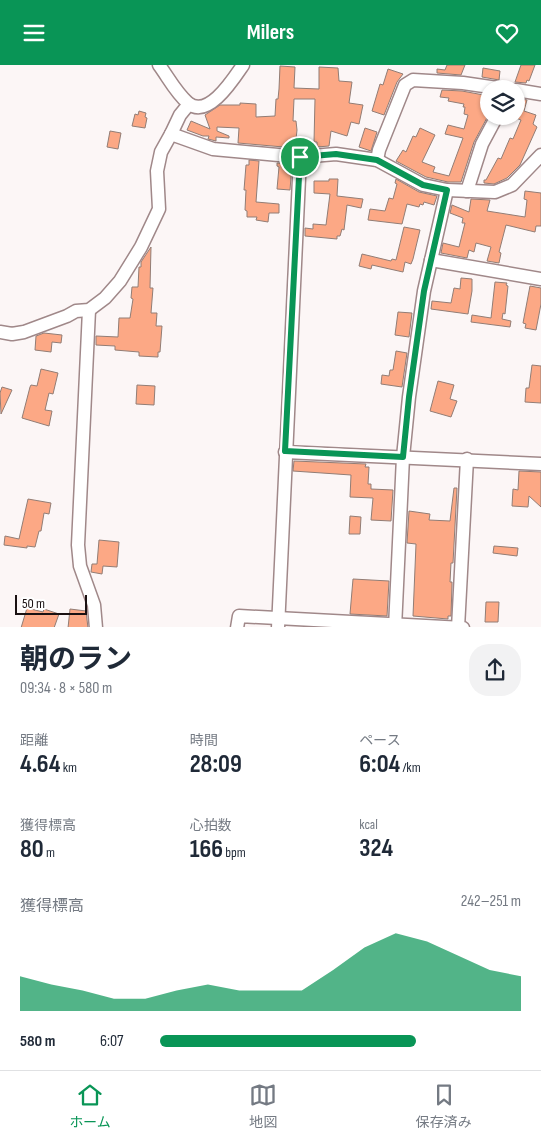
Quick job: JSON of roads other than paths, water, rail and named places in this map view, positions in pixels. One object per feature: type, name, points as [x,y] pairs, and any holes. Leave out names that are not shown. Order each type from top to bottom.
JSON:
[{"type":"street","points":[[159,65],[189,104],[194,106],[208,105],[218,98],[243,65]]},
{"type":"street","points":[[377,160],[382,141],[405,85],[413,80],[480,86]]},
{"type":"street","points":[[525,91],[541,94]]},
{"type":"street","points":[[0,332],[12,334],[24,332],[76,311],[89,310],[105,298],[120,281],[141,247],[159,209],[158,171],[161,152],[180,115],[189,104]]},
{"type":"street","points":[[468,191],[482,144],[492,125]]},
{"type":"street","points":[[171,134],[213,149],[300,157],[336,154],[377,160],[423,185],[447,190],[495,192],[512,185],[541,155]]},
{"type":"street","points":[[278,623],[300,157]]},
{"type":"street","points":[[395,625],[403,457],[409,397],[424,291],[447,190]]},
{"type":"street","points":[[431,260],[541,279]]},
{"type":"street","points":[[89,310],[78,545],[80,566],[94,605],[96,627]]},
{"type":"street","points":[[285,451],[541,463]]},
{"type":"street","points":[[458,627],[467,459]]},
{"type":"street","points":[[237,627],[239,616],[278,623],[463,627]]}]
